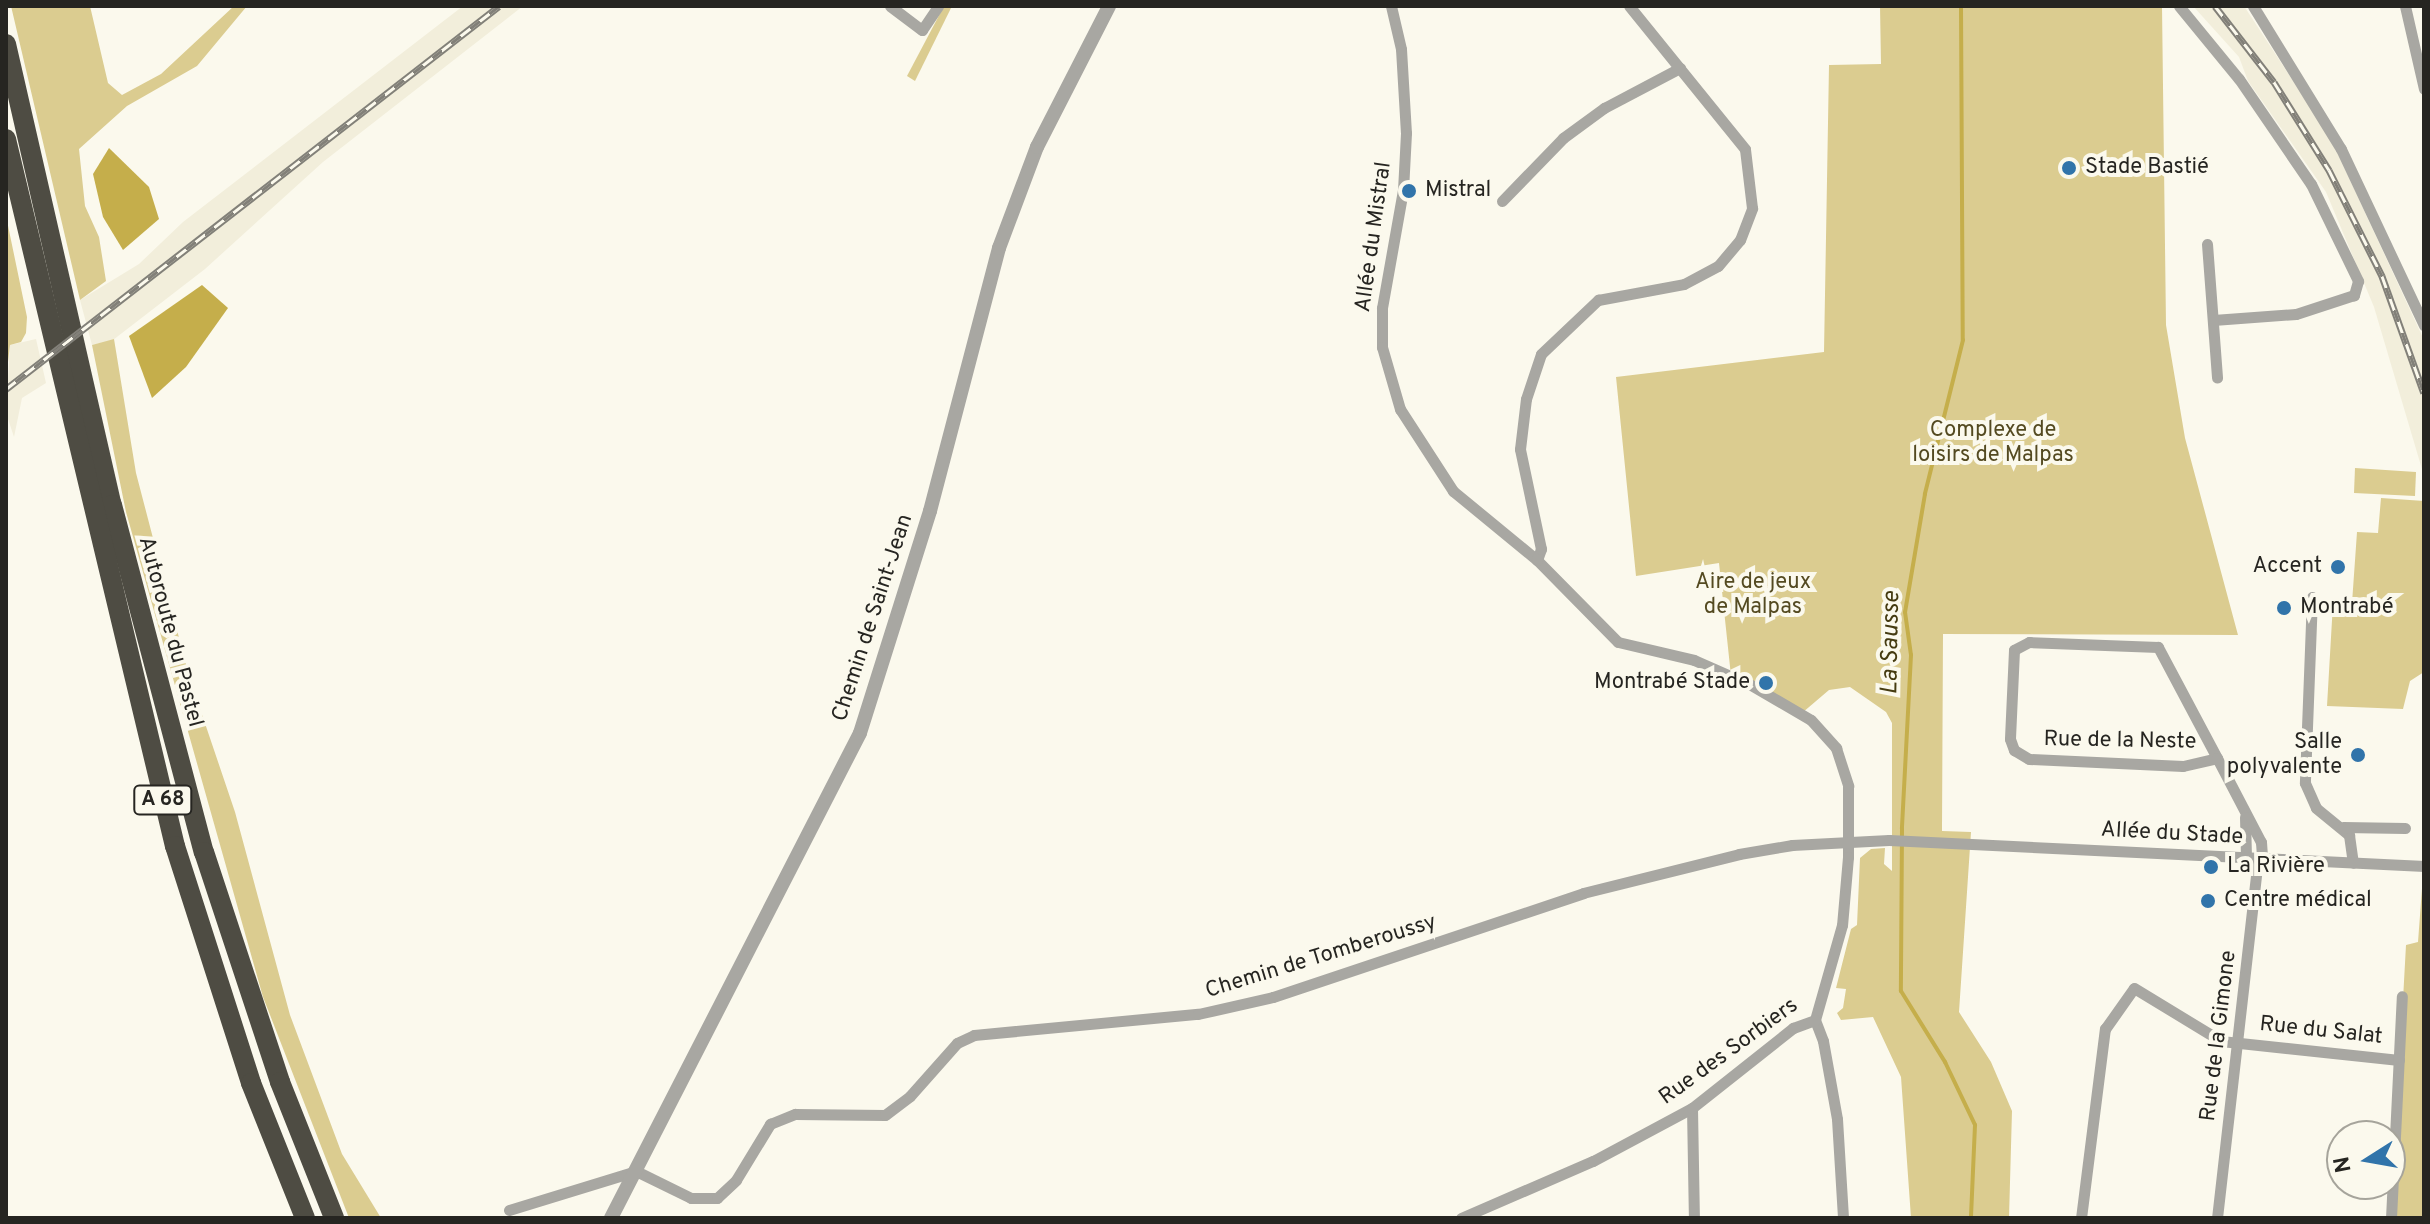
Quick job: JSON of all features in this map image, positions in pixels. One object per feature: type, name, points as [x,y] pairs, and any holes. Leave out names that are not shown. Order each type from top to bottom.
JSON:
[{"type":"highway","name":"Autoroute du Pastel","points":[[6,44],[78,356],[204,852],[280,1082],[334,1218]]},
{"type":"highway","name":"Autoroute du Pastel","points":[[6,139],[179,860],[251,1083],[305,1218]]},
{"type":"street","points":[[890,6],[922,30],[938,6]]},
{"type":"street","name":"Chemin de Saint-Jean","points":[[611,1218],[860,733],[930,511],[999,248],[1037,147],[1109,6]]},
{"type":"street","name":"Allée du Mistral","points":[[1391,6],[1401,49],[1406,133],[1403,190],[1382,308],[1388,376],[1400,409],[1453,491],[1537,560],[1618,642],[1709,666],[1811,720],[1843,765],[1847,840]]},
{"type":"street","points":[[1537,560],[1541,549],[1520,449],[1530,379],[1541,354],[1598,300],[1684,284],[1718,266],[1740,240],[1752,208],[1745,149],[1629,6]]},
{"type":"street","points":[[2179,6],[2239,79],[2311,184],[2358,281],[2354,295],[2296,314],[2213,320]]},
{"type":"street","points":[[2253,6],[2312,100],[2380,225],[2424,325]]},
{"type":"street","points":[[2405,6],[2424,89]]},
{"type":"street","points":[[2410,22],[2414,6]]},
{"type":"street","points":[[1502,201],[1563,138],[1604,108],[1680,68]]},
{"type":"street","points":[[2207,244],[2217,378]]},
{"type":"street","points":[[2312,597],[2305,783],[2316,808],[2343,827],[2353,843],[2353,863]]},
{"type":"street","name":"Rue de la Neste","points":[[2217,758],[2183,766],[2020,755],[2010,739],[2014,650],[2029,642],[2158,647],[2217,758],[2244,813],[2256,858]]},
{"type":"street","points":[[2343,827],[2405,828]]},
{"type":"street","name":"Chemin de Tomberoussy","points":[[636,1171],[691,1198],[717,1198],[736,1180],[770,1124],[795,1114],[885,1115],[910,1096],[957,1043],[974,1035],[1198,1014],[1273,997],[1655,873],[1792,845],[1847,840]]},
{"type":"street","name":"Allée du Stade","points":[[1847,840],[2424,866]]},
{"type":"street","name":"Rue des Sorbiers","points":[[1461,1218],[1593,1161],[1692,1108],[1793,1028],[1815,1020],[1842,925],[1847,840]]},
{"type":"street","name":"Rue de la Gimone","points":[[2217,1218],[2256,858]]},
{"type":"street","name":"Rue du Salat","points":[[2081,1218],[2105,1029],[2134,988],[2221,1041],[2399,1060]]},
{"type":"street","name":"Rue du Salat","points":[[2391,1218],[2402,996]]},
{"type":"street","points":[[1815,1020],[1837,1119],[1843,1218]]},
{"type":"street","points":[[1692,1108],[1694,1218]]},
{"type":"street","points":[[509,1210],[636,1171]]},
{"type":"shaded area","points":[[463,6],[523,6],[323,162],[205,269],[113,340],[92,345],[80,300],[139,264],[183,222]]},
{"type":"shaded area","points":[[2193,6],[2244,6],[2331,139],[2424,340],[2424,476],[2374,307],[2326,192],[2248,81],[2239,57]]},
{"type":"shaded area","points":[[109,148],[149,187],[159,219],[123,250],[103,217],[93,174]]},
{"type":"shaded area","points":[[202,285],[228,308],[186,367],[152,398],[129,336]]},
{"type":"shaded area","points":[[36,339],[46,383],[22,398],[14,437],[6,413],[10,345]]},
{"type":"green space","points":[[11,6],[90,6],[108,83],[122,95],[161,74],[234,6],[247,6],[197,66],[127,106],[79,149],[85,206],[99,237],[106,281],[80,300]]},
{"type":"green space","points":[[944,6],[952,6],[915,81],[907,76]]},
{"type":"green space","name":"Complexe de loisirs de Malpas","points":[[1880,6],[2162,6],[2166,325],[2185,438],[2238,635],[1943,634],[1942,831],[1971,832],[1959,1012],[1991,1062],[2012,1111],[2009,1218],[1911,1218],[1901,1077],[1873,1017],[1841,1020],[1837,1013],[1843,1008],[1846,989],[1836,988],[1851,929],[1857,925],[1860,858],[1871,849],[1885,848],[1884,864],[1892,871],[1892,723],[1886,712],[1850,687],[1829,690],[1802,713],[1731,676],[1719,563],[1636,576],[1616,377],[1824,352],[1829,65],[1881,64]]},
{"type":"green space","points":[[6,216],[27,317],[26,333],[21,342],[10,345],[8,362]]},
{"type":"green space","points":[[114,339],[136,473],[189,676],[235,812],[290,1015],[342,1154],[381,1218],[349,1218],[263,997],[126,512],[92,345]]},
{"type":"green space","points":[[2355,468],[2416,472],[2415,496],[2354,493]]},
{"type":"green space","points":[[2381,498],[2424,501],[2424,672],[2410,681],[2403,709],[2327,706],[2333,603],[2352,603],[2357,532],[2378,533]]},
{"type":"green space","points":[[2424,875],[2424,1218],[2391,1218],[2392,1200],[2406,1200],[2406,1120],[2396,1120],[2406,945],[2418,942]]},
{"type":"waterway","name":"La Sausse","points":[[1961,6],[1963,340],[1925,494],[1905,612],[1911,655],[1902,829],[1901,991],[1945,1062],[1975,1125],[1971,1218]]},
{"type":"railway","points":[[6,389],[499,6]]},
{"type":"railway","points":[[2215,6],[2274,82],[2329,170],[2382,276],[2424,393]]},
{"type":"place","name":"Stade Bastié","points":[[2069,168]]},
{"type":"place","name":"Mistral","points":[[1409,191]]},
{"type":"place","name":"Accent","points":[[2338,567]]},
{"type":"place","name":"Montrabé","points":[[2284,608]]},
{"type":"place","name":"Montrabé Stade","points":[[1766,683]]},
{"type":"place","name":"Salle polyvalente","points":[[2358,755]]},
{"type":"place","name":"La Rivière","points":[[2211,867]]},
{"type":"place","name":"Centre médical","points":[[2208,901]]},
{"type":"park label","name":"Aire de jeux de Malpas","points":[[1753,594]]}]
